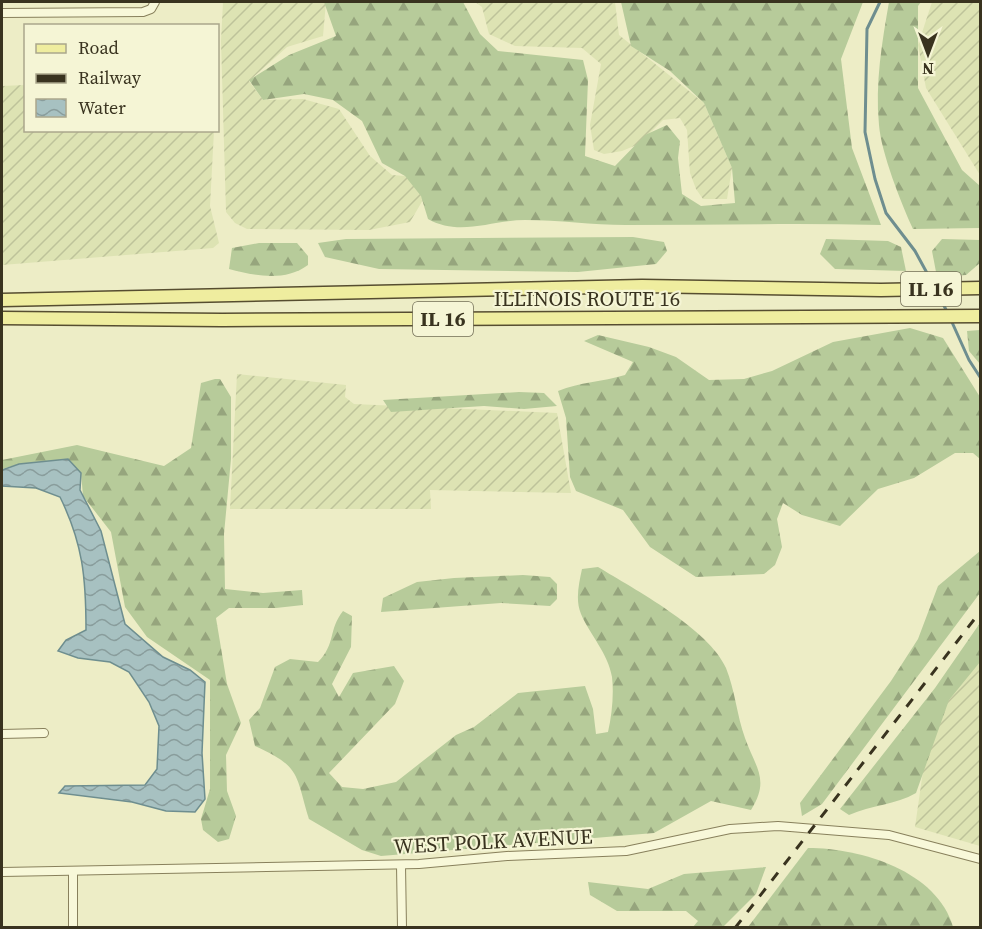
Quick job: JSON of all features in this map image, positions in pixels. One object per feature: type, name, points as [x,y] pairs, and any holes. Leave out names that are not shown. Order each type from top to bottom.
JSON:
[{"type":"main road","name":"ILLINOIS ROUTE 16","points":[[2,300],[642,286],[881,290],[981,288]]},
{"type":"main road","name":"ILLINOIS ROUTE 16","points":[[2,318],[233,320],[981,316]]},
{"type":"street","points":[[2,13],[143,12],[151,9],[155,2]]},
{"type":"street","points":[[2,734],[44,733]]},
{"type":"street","name":"WEST POLK AVENUE","points":[[2,872],[401,865],[507,856],[626,851],[730,829],[778,826],[889,835],[981,859]]},
{"type":"street","points":[[401,865],[402,927]]},
{"type":"street","points":[[73,871],[73,927]]},
{"type":"green space","points":[[223,2],[326,2],[323,36],[287,47],[249,81],[263,100],[303,99],[339,109],[370,156],[392,175],[405,176],[427,193],[410,222],[369,230],[247,229],[235,223],[226,212],[221,41]]},
{"type":"green space","points":[[324,2],[463,2],[480,34],[498,51],[583,60],[588,80],[585,156],[615,166],[645,135],[667,125],[680,141],[678,158],[682,194],[701,206],[735,203],[732,168],[704,103],[670,71],[631,46],[621,2],[863,2],[841,59],[852,148],[881,225],[626,225],[525,220],[464,227],[440,224],[428,219],[421,196],[405,176],[382,163],[362,121],[333,100],[304,94],[263,100],[249,80],[289,55],[336,36]]},
{"type":"green space","points":[[475,2],[615,2],[619,35],[704,103],[732,168],[727,199],[703,199],[696,189],[690,173],[687,130],[680,118],[663,120],[639,144],[622,151],[604,154],[594,150],[590,125],[601,64],[582,48],[515,46],[489,34],[482,7]]},
{"type":"green space","points":[[889,2],[921,2],[918,6],[918,88],[962,170],[980,186],[980,228],[913,229],[903,206],[887,163],[879,125],[879,78]]},
{"type":"green space","points":[[932,2],[980,2],[980,175],[926,88],[918,45]]},
{"type":"green space","points":[[24,85],[24,132],[214,132],[210,206],[219,243],[213,248],[2,265],[2,86]]},
{"type":"green space","points":[[633,237],[664,242],[667,251],[656,264],[578,272],[379,269],[325,257],[318,243],[346,239]]},
{"type":"green space","points":[[826,239],[888,241],[901,247],[906,271],[835,269],[820,254]]},
{"type":"green space","points":[[942,239],[980,240],[980,263],[966,275],[937,277],[932,251]]},
{"type":"green space","points":[[259,243],[297,243],[308,256],[308,265],[280,276],[249,274],[229,269],[232,248]]},
{"type":"green space","points":[[910,328],[943,338],[980,397],[980,459],[973,453],[955,453],[914,478],[878,489],[840,526],[802,515],[783,503],[777,519],[782,547],[775,565],[764,574],[696,577],[650,547],[623,510],[576,491],[570,477],[566,418],[558,391],[625,375],[633,362],[584,341],[598,335],[649,347],[676,357],[709,380],[744,379],[772,371],[833,342]]},
{"type":"green space","points":[[980,330],[980,364],[969,351],[967,331]]},
{"type":"green space","points":[[237,374],[346,385],[345,397],[354,404],[557,413],[571,493],[430,490],[431,509],[230,509]]},
{"type":"green space","points":[[220,379],[231,397],[231,459],[224,534],[225,589],[263,593],[302,590],[303,605],[276,608],[229,608],[216,618],[227,684],[241,723],[226,755],[227,791],[236,816],[229,839],[218,842],[203,830],[201,819],[210,789],[210,680],[147,637],[125,607],[111,532],[83,496],[81,473],[68,459],[19,464],[2,469],[2,460],[77,445],[164,466],[191,448],[201,383]]},
{"type":"green space","points":[[519,392],[544,393],[557,406],[524,409],[484,406],[391,412],[383,400]]},
{"type":"green space","points":[[980,551],[980,593],[822,804],[802,816],[800,803],[891,681],[918,639],[938,586]]},
{"type":"green space","points":[[598,567],[669,611],[704,639],[717,653],[729,676],[742,730],[759,774],[760,790],[751,810],[711,801],[654,833],[381,856],[362,850],[309,819],[298,781],[289,766],[255,746],[249,720],[260,708],[275,667],[290,659],[318,662],[330,643],[335,624],[343,611],[352,616],[351,647],[332,684],[339,697],[353,673],[394,666],[404,681],[395,704],[329,773],[342,787],[363,789],[396,782],[456,735],[474,727],[518,693],[585,686],[593,709],[596,734],[608,732],[613,690],[610,668],[581,614],[578,603],[582,569]]},
{"type":"green space","points":[[523,575],[550,577],[557,584],[557,599],[550,606],[501,603],[381,612],[383,598],[417,582]]},
{"type":"green space","points":[[980,623],[980,662],[949,700],[916,793],[849,815],[840,809],[935,688]]},
{"type":"green space","points":[[980,651],[980,846],[915,827],[924,764],[949,695]]},
{"type":"green space","points":[[808,848],[851,852],[873,858],[914,877],[931,891],[944,908],[953,927],[748,927]]},
{"type":"green space","points":[[766,867],[756,894],[723,927],[693,927],[698,921],[686,911],[617,911],[590,895],[588,882],[648,889],[684,874]]},
{"type":"water","points":[[68,459],[81,473],[80,490],[101,531],[125,624],[163,657],[190,670],[205,682],[202,753],[205,799],[195,812],[166,811],[132,802],[59,793],[65,786],[145,785],[157,769],[159,726],[149,702],[129,672],[110,662],[78,658],[58,651],[66,640],[86,630],[84,577],[74,530],[60,497],[36,488],[2,486],[2,470],[19,464]]},
{"type":"waterway","points":[[880,2],[867,29],[865,132],[875,179],[886,213],[915,251],[933,284]]},
{"type":"waterway","points":[[938,293],[948,314]]},
{"type":"waterway","points":[[951,320],[969,360],[980,377]]},
{"type":"railway","points":[[735,928],[980,612]]}]
